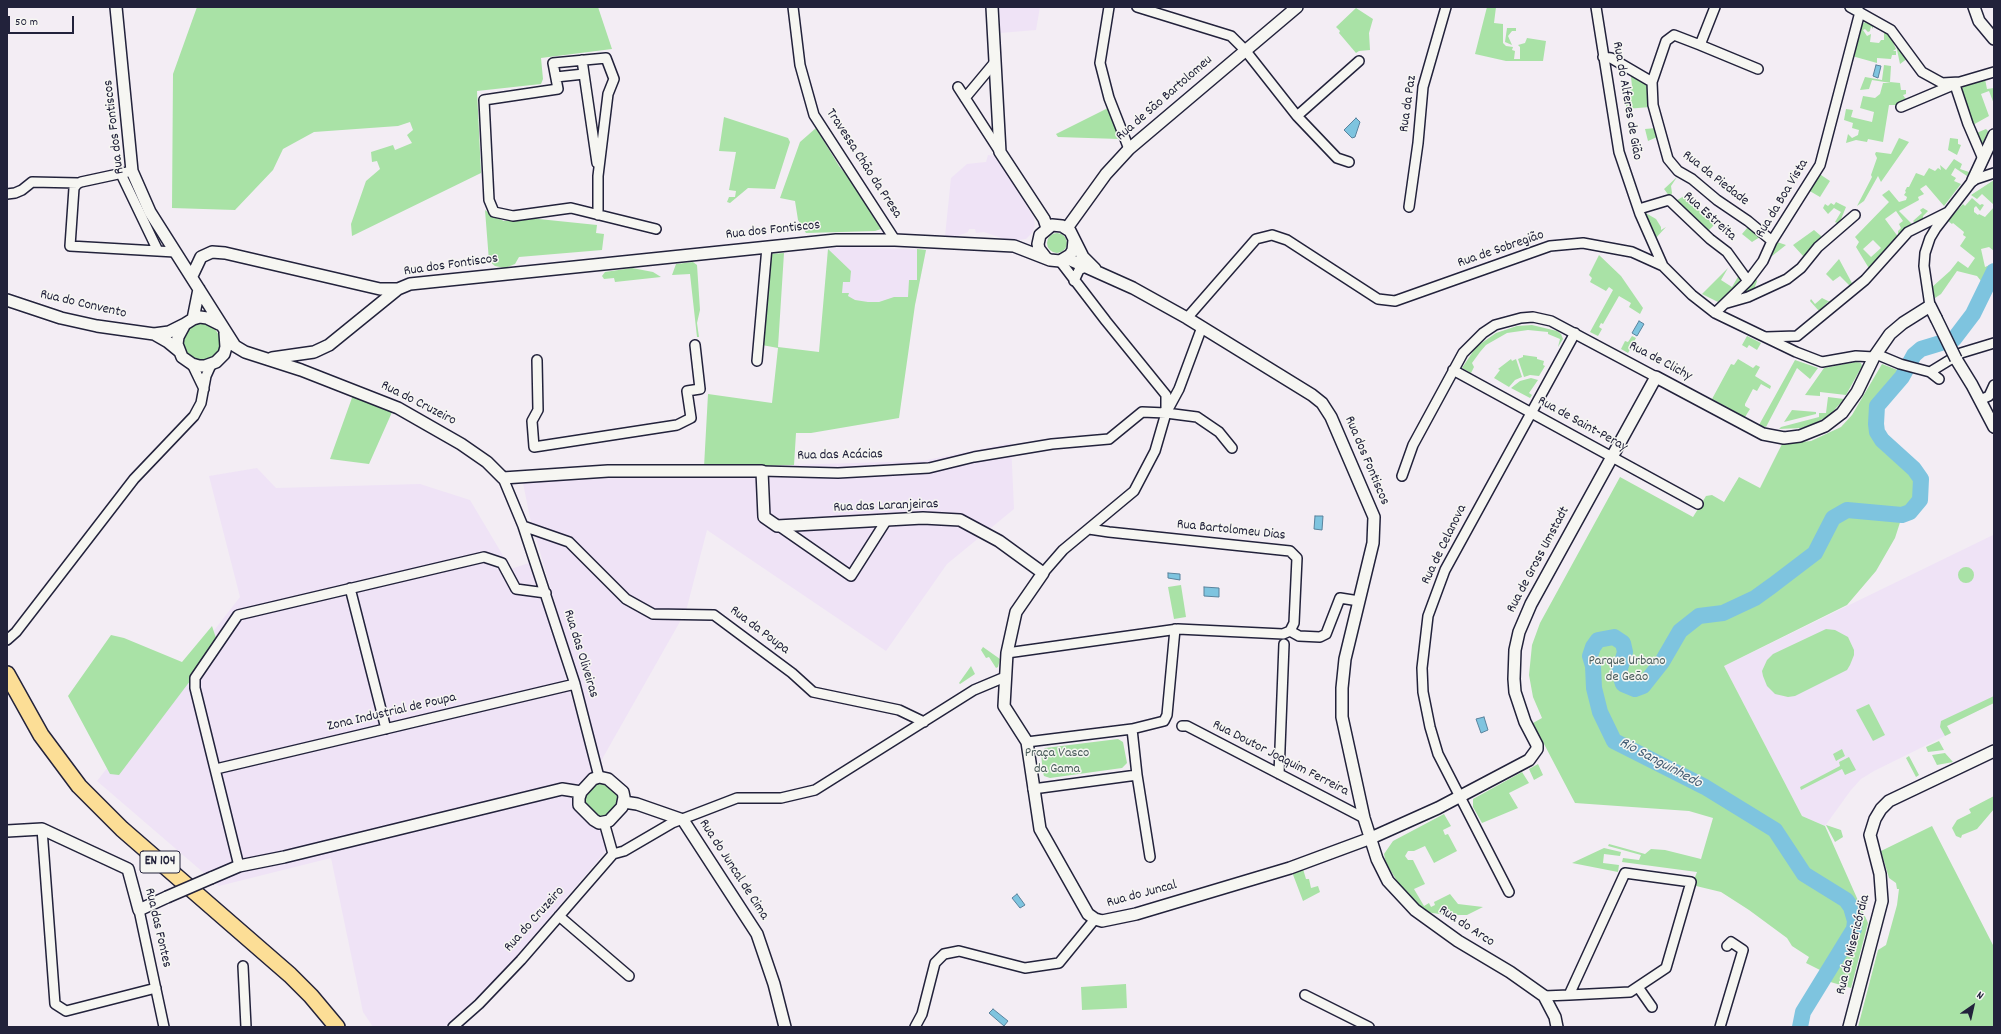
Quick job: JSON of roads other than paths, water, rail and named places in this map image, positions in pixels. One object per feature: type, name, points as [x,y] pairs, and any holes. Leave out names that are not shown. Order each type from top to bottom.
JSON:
[{"type":"main road","name":"EN 104","points":[[8,675],[41,735],[80,786],[122,829],[290,975],[311,996],[337,1027]]},
{"type":"street","name":"Rua dos Fontiscos","points":[[116,7],[132,172],[150,212],[192,276],[201,257],[212,252],[225,253],[380,289],[398,289],[417,283],[836,240],[895,240],[1014,246]]},
{"type":"street","name":"Travessa Chão da Presa","points":[[793,7],[800,65],[814,115],[895,240]]},
{"type":"street","points":[[992,7],[1000,152]]},
{"type":"street","points":[[1109,7],[1100,62],[1109,98],[1129,149]]},
{"type":"street","points":[[1137,7],[1157,10],[1231,36],[1245,50],[1297,116],[1337,158],[1349,162]]},
{"type":"street","name":"Rua de São Bartolomeu","points":[[1067,228],[1102,180],[1129,149],[1297,7]]},
{"type":"street","name":"Rua da Paz","points":[[1409,207],[1418,143],[1423,87],[1446,7]]},
{"type":"street","name":"Rua do Alferes de Gião","points":[[1596,7],[1619,152],[1639,209],[1663,266]]},
{"type":"street","points":[[1715,7],[1700,45],[1758,69]]},
{"type":"street","points":[[1850,7],[1892,30],[1922,72],[1942,83],[1957,84]]},
{"type":"street","points":[[1974,7],[1979,21],[1994,39]]},
{"type":"street","name":"Rua da Boa Vista","points":[[1715,313],[1748,281],[1763,261],[1772,241],[1820,166],[1860,12]]},
{"type":"street","name":"Rua da Piedade","points":[[1700,45],[1674,35],[1666,41],[1652,82],[1653,105],[1668,159],[1678,171],[1692,179],[1717,200],[1748,221],[1772,241]]},
{"type":"street","points":[[1603,57],[1611,58],[1652,82]]},
{"type":"street","points":[[598,215],[598,176],[608,94],[614,79],[606,58],[553,63],[558,89],[484,100],[489,200],[494,212],[513,216],[571,208],[598,215],[656,229]]},
{"type":"street","points":[[582,60],[598,176]]},
{"type":"street","points":[[1297,116],[1359,61]]},
{"type":"street","points":[[965,98],[995,62]]},
{"type":"street","points":[[1901,107],[1957,84],[1994,72]]},
{"type":"street","points":[[556,76],[584,74]]},
{"type":"street","points":[[1957,84],[1968,124],[1983,159]]},
{"type":"street","points":[[958,87],[1044,219],[1047,228]]},
{"type":"street","points":[[1994,134],[1973,180],[1936,228],[1925,253],[1924,266],[1930,306],[1956,360],[1994,427]]},
{"type":"street","points":[[7,194],[15,194],[32,182],[78,183],[132,172]]},
{"type":"street","points":[[1973,180],[1994,173]]},
{"type":"street","points":[[121,174],[158,251]]},
{"type":"street","points":[[78,183],[74,188],[70,246],[175,252]]},
{"type":"street","name":"Rua Estreita","points":[[1639,209],[1669,200],[1710,239],[1727,252],[1748,281]]},
{"type":"street","points":[[1765,338],[1796,336],[1864,280],[1908,232],[1948,212]]},
{"type":"street","points":[[1725,303],[1748,297],[1787,279],[1801,268],[1818,247],[1855,216]]},
{"type":"street","points":[[1014,246],[1039,239],[1047,228],[1057,225],[1067,228],[1090,268],[1079,270],[1074,281]]},
{"type":"street","name":"Rua de Sobregião","points":[[1187,318],[1256,239],[1272,235],[1287,240],[1378,299],[1395,301],[1550,246],[1583,244],[1632,252],[1663,266],[1692,295],[1715,313],[1765,338],[1822,362],[1856,356],[1875,355]]},
{"type":"street","points":[[1039,239],[1040,249],[1046,258]]},
{"type":"street","points":[[1063,260],[1073,250],[1074,240]]},
{"type":"street","points":[[1014,246],[1046,258],[1063,260]]},
{"type":"street","points":[[757,361],[767,247]]},
{"type":"street","name":"Rua dos Fontiscos","points":[[1063,260],[1090,268],[1134,288],[1187,318],[1312,395],[1322,404],[1331,417],[1374,517],[1373,543],[1345,659],[1342,688],[1342,710],[1364,818],[1371,838]]},
{"type":"street","points":[[1063,260],[1074,281],[1166,395],[1166,413]]},
{"type":"street","points":[[192,276],[222,328],[235,346],[245,352]]},
{"type":"street","points":[[199,289],[189,321],[178,337],[179,351],[182,356],[192,364],[199,366],[245,352]]},
{"type":"street","points":[[267,358],[314,352],[329,345],[398,289]]},
{"type":"street","name":"Rua do Convento","points":[[7,300],[61,318],[96,326],[154,334],[169,332],[189,321]]},
{"type":"street","name":"Rua de Clichy","points":[[1402,476],[1413,445],[1463,352],[1473,341],[1495,325],[1533,317],[1545,320],[1575,333],[1763,434],[1784,438],[1800,436],[1825,426],[1842,413],[1857,392],[1875,355],[1890,334],[1903,323],[1930,306]]},
{"type":"street","points":[[7,640],[16,632],[134,479],[194,416],[201,403],[206,376],[226,347],[222,328],[207,318],[189,321]]},
{"type":"street","points":[[1095,919],[1088,914],[1040,829],[1027,742],[1004,706],[1007,653],[1016,612],[1043,573],[1063,550],[1134,491],[1155,451],[1166,413],[1179,389],[1202,327]]},
{"type":"street","name":"Rua de Celanova","points":[[1509,892],[1438,754],[1430,727],[1423,692],[1422,668],[1428,616],[1446,570],[1575,333]]},
{"type":"street","name":"Rua do Convento","points":[[154,334],[168,342],[179,351]]},
{"type":"street","points":[[1930,372],[1961,353],[1994,343]]},
{"type":"street","points":[[537,360],[538,410],[532,421],[534,447],[677,425],[691,418],[687,391],[700,389],[695,345]]},
{"type":"street","name":"Rua do Cruzeiro","points":[[245,352],[267,358],[398,408],[461,444],[487,462],[503,478],[529,542]]},
{"type":"street","points":[[1875,355],[1900,364],[1930,372],[1939,379]]},
{"type":"street","points":[[192,364],[204,388]]},
{"type":"street","name":"Rua de Saint-Peray","points":[[1453,370],[1698,504]]},
{"type":"street","name":"Rua de Gross Umstadt","points":[[1371,838],[1460,797],[1529,760],[1537,750],[1537,745],[1525,722],[1515,692],[1515,650],[1519,632],[1531,604],[1656,377]]},
{"type":"street","points":[[1980,400],[1989,396],[1993,388]]},
{"type":"street","name":"Rua das Acácias","points":[[503,478],[608,471],[762,471],[838,473],[929,468],[974,457],[1052,444],[1109,440],[1142,412],[1197,417],[1219,432],[1232,448]]},
{"type":"street","points":[[762,471],[764,517],[851,576],[886,521]]},
{"type":"street","name":"Rua das Laranjeiras","points":[[779,526],[923,518],[960,520],[999,541],[1043,573]]},
{"type":"street","name":"Rua da Poupa","points":[[523,526],[569,542],[626,599],[653,614],[714,615],[792,673],[813,692],[899,710],[924,722]]},
{"type":"street","name":"Rua Bartolomeu Dias","points":[[1089,528],[1109,532],[1290,551],[1297,558],[1294,623],[1290,631]]},
{"type":"street","name":"Rua das Oliveiras","points":[[529,542],[575,684],[598,777]]},
{"type":"street","points":[[239,866],[195,688],[195,678],[238,615],[484,557],[502,563],[516,589],[546,593]]},
{"type":"street","points":[[350,588],[386,729]]},
{"type":"street","points":[[1007,653],[1175,629],[1282,634],[1290,631],[1299,636],[1320,637],[1326,634],[1340,598],[1359,601]]},
{"type":"street","points":[[1027,742],[1132,729],[1164,721],[1167,715],[1175,629]]},
{"type":"street","points":[[1278,774],[1284,644]]},
{"type":"street","name":"Rua do Juncal de Cima","points":[[785,1027],[774,984],[757,934],[683,820],[737,798],[781,798],[815,790],[974,690],[1005,677]]},
{"type":"street","name":"Zona Industrial de Poupa","points":[[216,769],[575,684]]},
{"type":"street","name":"Rua Doutor Joaquim Ferreira","points":[[1182,726],[1187,726],[1364,818]]},
{"type":"street","points":[[1132,729],[1137,776],[1150,856]]},
{"type":"street","name":"Rua da Misericórdia","points":[[1849,1027],[1882,901],[1880,874],[1870,835],[1875,819],[1881,809],[1889,801],[1994,751]]},
{"type":"street","points":[[1033,789],[1137,776]]},
{"type":"street","points":[[598,777],[608,779],[623,792],[624,802],[622,807],[608,821],[604,822],[594,820],[580,805],[579,798],[581,792],[593,779],[598,777]]},
{"type":"street","points":[[138,910],[239,866],[284,857],[562,789],[581,792]]},
{"type":"street","points":[[624,802],[637,804],[683,820]]},
{"type":"street","points":[[604,822],[613,854],[624,851],[672,823],[683,820]]},
{"type":"street","points":[[42,829],[55,1004],[66,1011],[156,988]]},
{"type":"street","name":"Rua das Fontes","points":[[7,831],[42,829],[128,869],[164,1027]]},
{"type":"street","name":"Rua do Juncal","points":[[915,1027],[922,1014],[935,963],[944,954],[959,951],[1025,968],[1059,963],[1095,919],[1102,921],[1112,920],[1136,914],[1290,868],[1371,838]]},
{"type":"street","name":"Rua do Arco","points":[[1371,838],[1377,859],[1388,881],[1415,910],[1458,941],[1510,972],[1544,996],[1555,1017],[1557,1027]]},
{"type":"street","name":"Rua do Cruzeiro","points":[[452,1027],[479,1004],[613,854]]},
{"type":"street","points":[[1544,996],[1569,995],[1630,992],[1666,968],[1691,882],[1625,873],[1569,995]]},
{"type":"street","points":[[559,916],[629,976]]},
{"type":"street","points":[[1720,1027],[1743,950],[1731,942],[1727,946]]},
{"type":"street","points":[[243,966],[246,1027]]},
{"type":"street","points":[[1638,987],[1652,1006]]},
{"type":"street","points":[[1305,995],[1369,1027]]},
{"type":"water","points":[[1876,65],[1881,66],[1878,78],[1873,76]]},
{"type":"water","points":[[1356,118],[1360,122],[1355,137],[1352,138],[1344,130]]},
{"type":"water","points":[[1639,321],[1644,324],[1637,336],[1632,333]]},
{"type":"water","points":[[1315,516],[1323,516],[1322,530],[1314,529]]},
{"type":"water","points":[[1168,573],[1180,574],[1180,580],[1168,578]]},
{"type":"water","points":[[1204,587],[1219,588],[1219,597],[1204,596]]},
{"type":"water","points":[[1484,717],[1488,730],[1481,733],[1476,719]]},
{"type":"water","points":[[1017,894],[1025,905],[1020,908],[1012,898]]},
{"type":"water","points":[[993,1009],[1008,1021],[1004,1026],[989,1013]]},
{"type":"waterway","name":"Rio Sanguinhedo","points":[[1800,1027],[1803,1012],[1854,929],[1855,921],[1851,907],[1846,900],[1804,874],[1775,830],[1705,787],[1614,741],[1600,712],[1594,688],[1593,666],[1590,656],[1593,647],[1598,640],[1614,637],[1623,643],[1625,652],[1619,672],[1623,684],[1635,689],[1643,686],[1662,662],[1680,631],[1699,616],[1723,613],[1755,598],[1773,585],[1815,553],[1833,518],[1847,510],[1902,515],[1910,512],[1920,500],[1921,479],[1914,469],[1882,440],[1877,432],[1877,406],[1902,377],[1914,355],[1921,349],[1954,339],[1973,314],[1994,271]]},
{"type":"park label","name":"Parque Urbano de Geão","points":[[1627,670]]},
{"type":"park label","name":"Praça Vasco da Gama","points":[[1057,762]]}]
